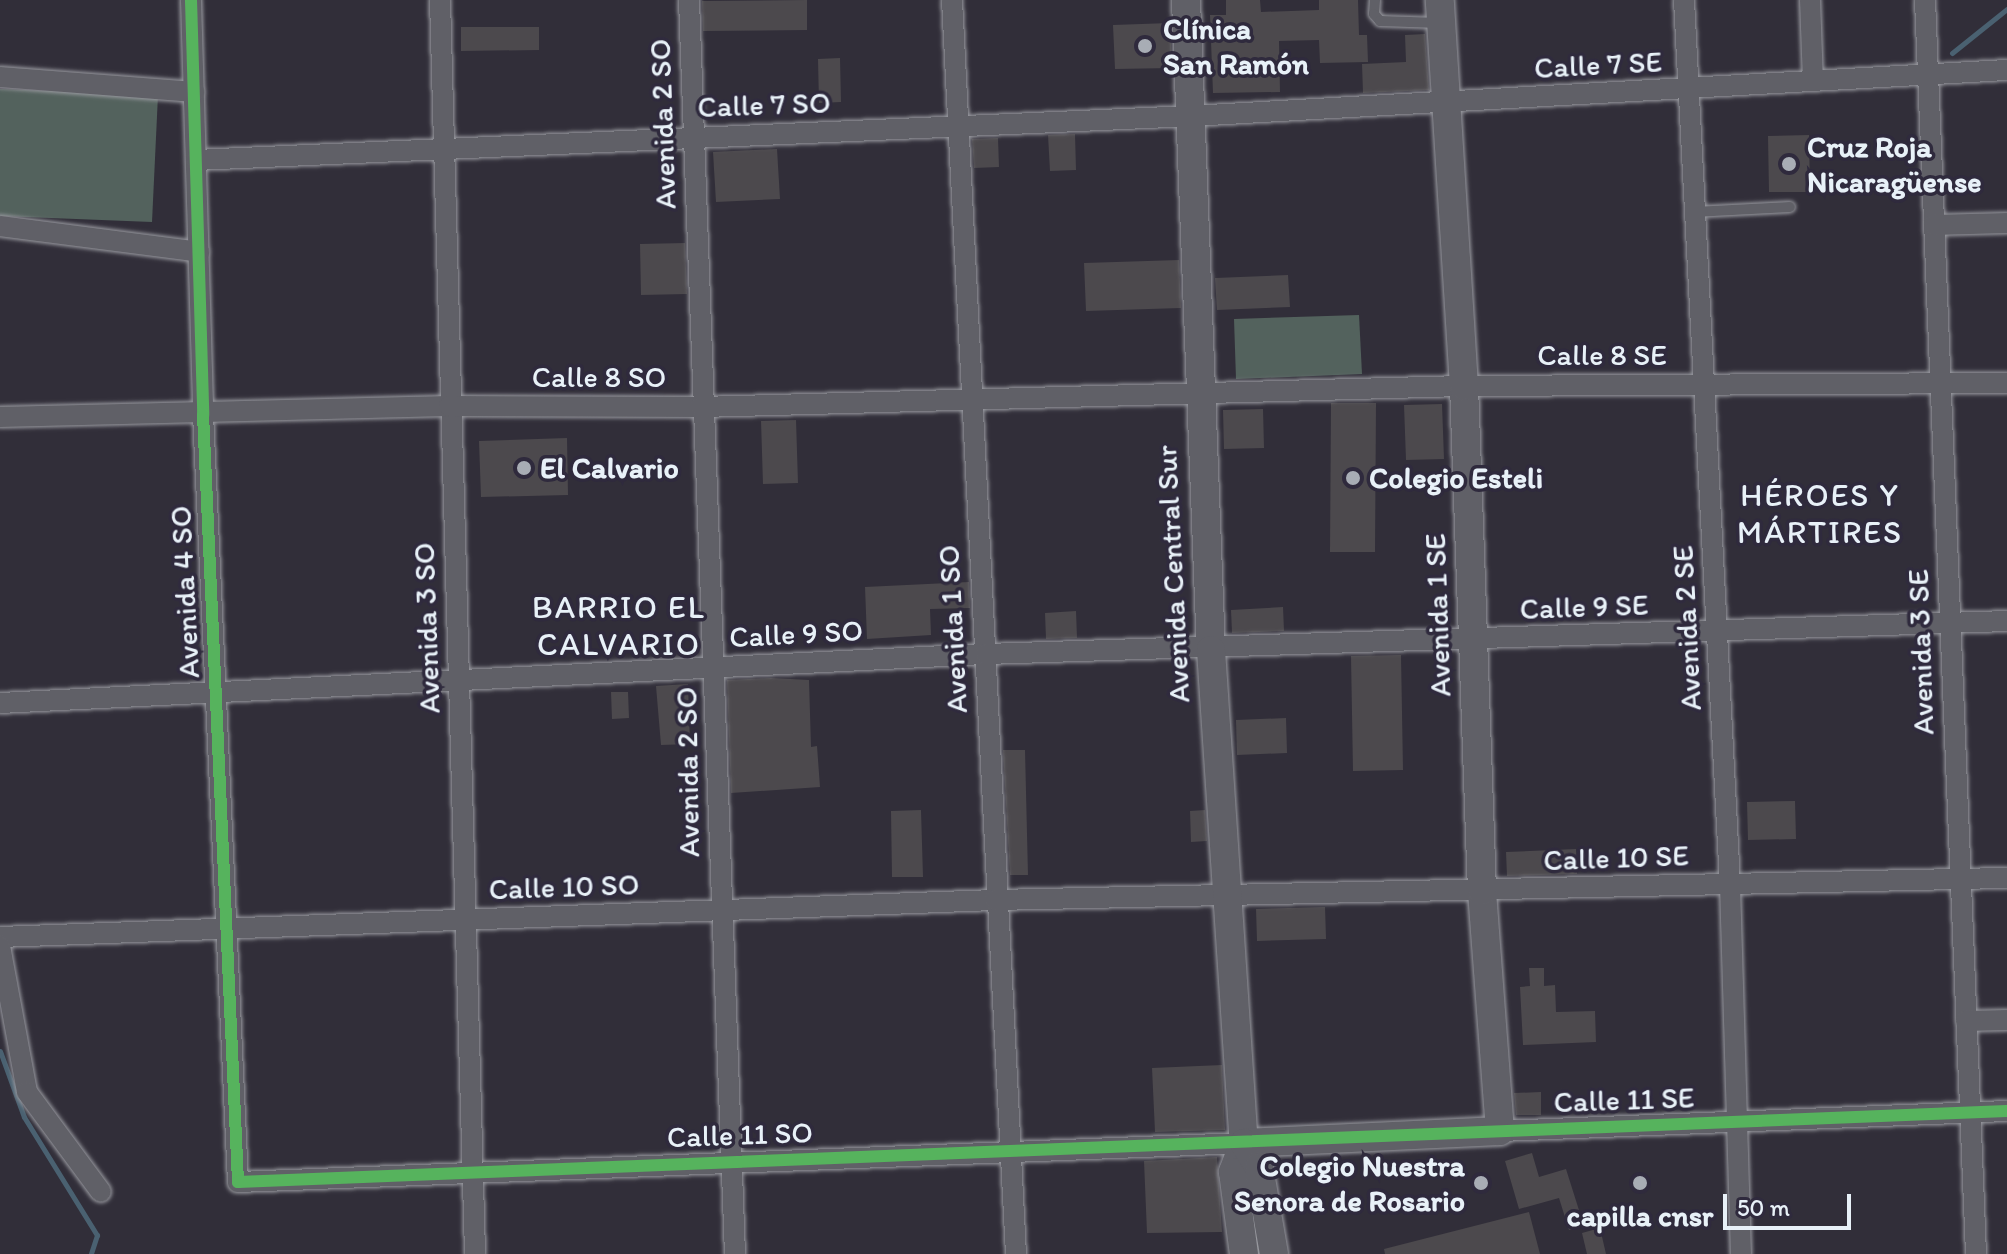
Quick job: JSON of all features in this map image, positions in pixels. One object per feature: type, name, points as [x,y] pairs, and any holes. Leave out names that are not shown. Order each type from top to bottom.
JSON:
[{"type":"street","name":"Avenida 4 SO","points":[[191,0],[203,414],[238,1182]]},
{"type":"street","name":"Avenida 3 SO","points":[[440,0],[463,921],[475,1254]]},
{"type":"street","name":"Avenida 2 SO","points":[[689,0],[701,407],[715,668],[729,1161],[735,1254]]},
{"type":"street","name":"Avenida 1 SO","points":[[952,0],[970,399],[986,654],[995,900],[1016,1254]]},
{"type":"street","name":"Avenida Central Sur","points":[[1186,0],[1198,392],[1211,650],[1244,1143],[1233,1172],[1244,1254]]},
{"type":"street","name":"Avenida 2 SE","points":[[1684,0],[1741,1122],[1741,1254]]},
{"type":"street","points":[[1810,0],[1813,81]]},
{"type":"street","name":"Avenida 3 SE","points":[[1925,0],[1976,1254]]},
{"type":"street","name":"Avenida 1 SE","points":[[1440,12],[1464,386],[1482,891],[1500,1131]]},
{"type":"street","name":"Calle 7 SE","points":[[1191,116],[1688,91],[2007,70]]},
{"type":"street","points":[[0,77],[194,92]]},
{"type":"street","name":"Calle 7 SO","points":[[196,160],[1191,116]]},
{"type":"street","points":[[1934,225],[2007,223]]},
{"type":"street","points":[[0,226],[199,252]]},
{"type":"street","name":"Calle 8 SE","points":[[1198,392],[1464,386],[2007,383]]},
{"type":"street","name":"Calle 8 SO","points":[[0,417],[449,406],[701,407],[1198,392]]},
{"type":"street","name":"Calle 9 SE","points":[[1211,650],[2007,621]]},
{"type":"street","name":"Calle 9 SO","points":[[0,703],[459,677],[986,654],[1211,650]]},
{"type":"street","name":"Calle 10 SE","points":[[1226,898],[2007,878]]},
{"type":"street","name":"Calle 10 SO","points":[[0,937],[995,900],[1226,898]]},
{"type":"street","points":[[0,946],[27,1092],[101,1192]]},
{"type":"street","points":[[1966,1021],[2007,1020]]},
{"type":"street","name":"Calle 11 SE","points":[[1244,1143],[2007,1111]]},
{"type":"street","name":"Avenida Central Sur","points":[[1244,1143],[1259,1167],[1274,1254]]},
{"type":"street","name":"Calle 11 SO","points":[[238,1182],[473,1170],[1244,1143]]},
{"type":"lane","points":[[1375,0],[1374,14],[1380,21],[1440,12]]},
{"type":"lane","points":[[1694,212],[1790,207]]},
{"type":"shaded area","points":[[0,89],[158,95],[152,222],[0,216]]},
{"type":"shaded area","points":[[1359,315],[1362,374],[1236,379],[1234,319]]},
{"type":"building","points":[[807,0],[807,30],[703,31],[702,1]]},
{"type":"building","points":[[1226,0],[1260,0],[1261,12],[1319,10],[1319,0],[1358,0],[1359,35],[1367,35],[1368,62],[1320,63],[1319,40],[1279,41],[1280,92],[1213,93],[1210,15],[1226,15]]},
{"type":"building","name":"Clínica San Ramón","points":[[1170,23],[1172,68],[1115,69],[1113,25]]},
{"type":"building","points":[[461,27],[539,27],[539,50],[461,51]]},
{"type":"building","points":[[1425,34],[1429,90],[1363,93],[1362,64],[1406,62],[1405,35]]},
{"type":"building","points":[[840,58],[841,102],[819,103],[818,59]]},
{"type":"building","points":[[1075,134],[1076,170],[1050,171],[1048,135]]},
{"type":"building","name":"Cruz Roja Nicaragüense","points":[[1809,135],[1810,192],[1769,192],[1768,136]]},
{"type":"building","points":[[998,138],[999,167],[974,168],[972,139]]},
{"type":"building","points":[[777,149],[780,199],[716,202],[713,152]]},
{"type":"building","points":[[685,243],[687,294],[641,295],[640,244]]},
{"type":"building","points":[[1179,260],[1181,308],[1086,311],[1084,263]]},
{"type":"building","points":[[1288,275],[1290,307],[1217,310],[1215,278]]},
{"type":"building","name":"Colegio Esteli","points":[[1331,403],[1376,403],[1375,552],[1330,552]]},
{"type":"building","points":[[1442,404],[1444,459],[1406,460],[1404,405]]},
{"type":"building","points":[[1263,409],[1264,448],[1224,449],[1223,410]]},
{"type":"building","points":[[796,420],[798,483],[763,484],[761,421]]},
{"type":"building","name":"El Calvario","points":[[567,438],[568,495],[481,497],[479,441]]},
{"type":"building","points":[[969,582],[970,608],[930,609],[931,635],[867,639],[865,587]]},
{"type":"building","points":[[1283,607],[1284,631],[1232,633],[1231,610]]},
{"type":"building","points":[[1076,611],[1077,638],[1046,639],[1045,613]]},
{"type":"building","points":[[1401,655],[1403,770],[1353,771],[1351,656]]},
{"type":"building","points":[[727,680],[809,680],[811,747],[817,746],[820,787],[731,793]]},
{"type":"building","points":[[688,684],[690,744],[661,745],[656,686]]},
{"type":"building","points":[[611,692],[628,692],[629,718],[612,719]]},
{"type":"building","points":[[1286,718],[1287,753],[1237,755],[1236,720]]},
{"type":"building","points":[[1003,750],[1025,750],[1028,875],[1010,875]]},
{"type":"building","points":[[1795,801],[1796,839],[1748,840],[1747,802]]},
{"type":"building","points":[[921,810],[923,877],[892,877],[891,811]]},
{"type":"building","points":[[1205,810],[1207,841],[1191,842],[1190,811]]},
{"type":"building","points":[[1576,849],[1577,874],[1507,876],[1506,852]]},
{"type":"building","points":[[1325,907],[1326,939],[1257,941],[1256,909]]},
{"type":"building","points":[[1529,968],[1544,968],[1544,986],[1555,985],[1556,1012],[1595,1011],[1596,1042],[1523,1045],[1520,987],[1530,986]]},
{"type":"building","points":[[1222,1065],[1225,1130],[1155,1132],[1152,1068]]},
{"type":"building","points":[[1541,1092],[1541,1115],[1516,1115],[1514,1093]]},
{"type":"building","points":[[1532,1153],[1539,1177],[1566,1169],[1584,1226],[1569,1230],[1559,1198],[1519,1209],[1505,1161]]},
{"type":"building","points":[[1217,1157],[1222,1232],[1147,1233],[1144,1161]]},
{"type":"building","points":[[1529,1212],[1540,1254],[1385,1254],[1384,1249]]},
{"type":"building","points":[[1600,1228],[1606,1254],[1587,1254],[1582,1233]]},
{"type":"waterway","points":[[1952,53],[2007,9]]},
{"type":"waterway","points":[[0,1051],[24,1117],[97,1235],[91,1254]]},
{"type":"cycle path","points":[[191,0],[203,414],[238,1182],[2007,1111]]},
{"type":"place","name":"Clínica San Ramón","points":[[1145,46]]},
{"type":"place","name":"Cruz Roja Nicaragüense","points":[[1789,164]]},
{"type":"place","name":"El Calvario","points":[[524,468]]},
{"type":"place","name":"Colegio Esteli","points":[[1353,478]]},
{"type":"place","name":"Colegio Nuestra Senora de Rosario","points":[[1481,1183]]},
{"type":"place","name":"capilla cnsr","points":[[1640,1183]]},
{"type":"district","name":"HÉROES Y MÁRTIRES","points":[[1820,514]]},
{"type":"district","name":"BARRIO EL CALVARIO","points":[[619,626]]}]
